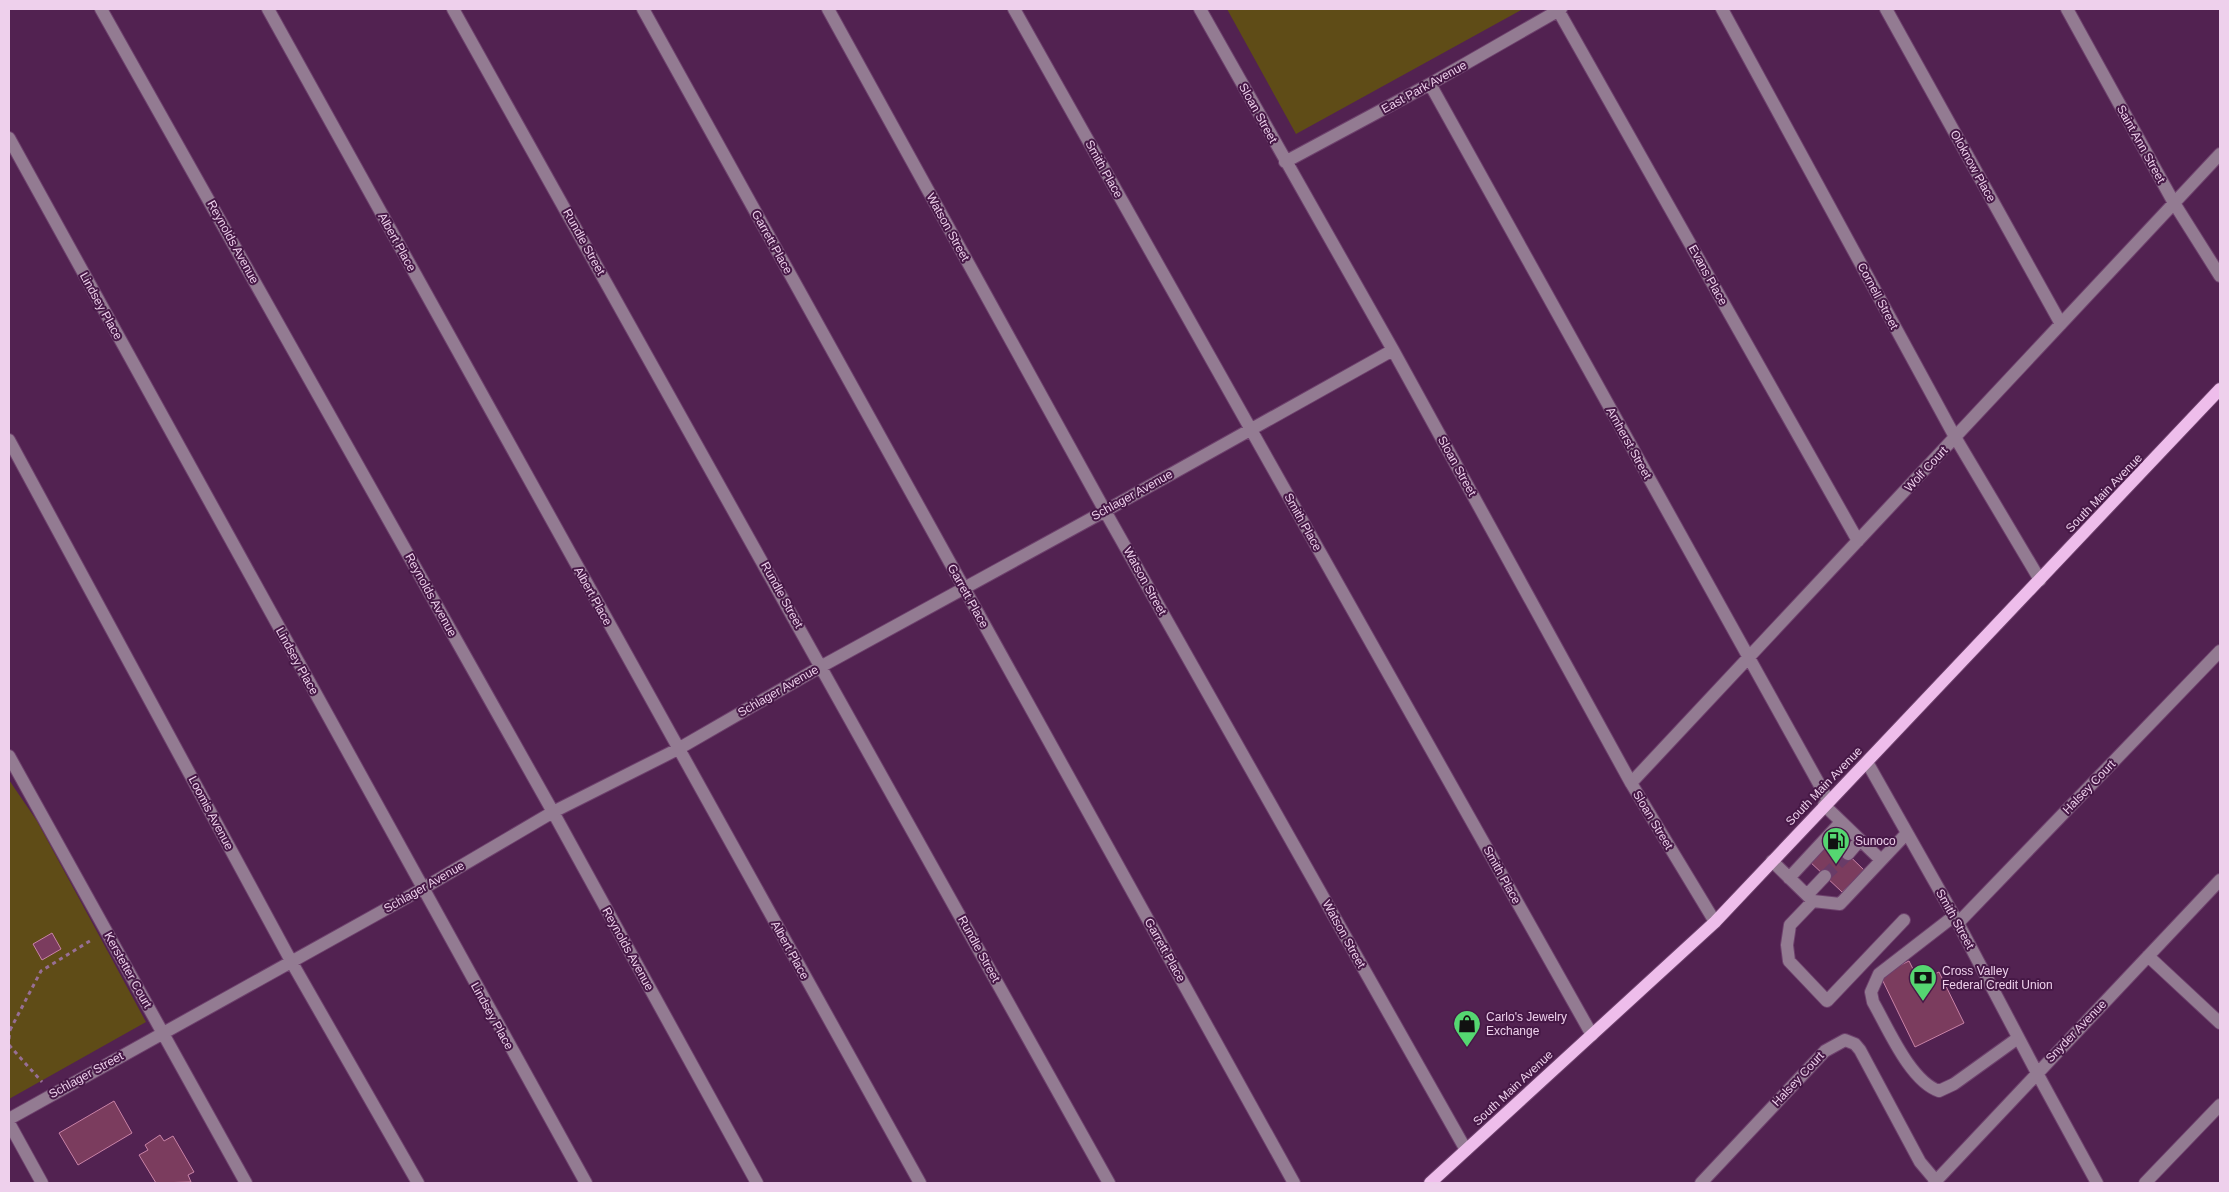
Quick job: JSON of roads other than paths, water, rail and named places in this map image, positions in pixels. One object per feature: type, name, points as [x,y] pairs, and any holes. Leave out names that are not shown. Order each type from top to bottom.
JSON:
[{"type":"main road","name":"South Main Avenue","points":[[1430,1183],[1715,922],[2220,389]]},
{"type":"street","name":"Reynolds Avenue","points":[[101,9],[554,812],[758,1183]]},
{"type":"street","name":"Albert Place","points":[[268,9],[920,1183]]},
{"type":"street","name":"Rundle Street","points":[[453,9],[822,666],[1109,1183]]},
{"type":"street","name":"Garrett Place","points":[[643,9],[1294,1183]]},
{"type":"street","name":"Watson Street","points":[[828,9],[1105,511],[1466,1150]]},
{"type":"street","name":"Smith Place","points":[[1014,9],[1592,1035]]},
{"type":"street","name":"Sloan Street","points":[[1200,9],[1393,350],[1631,783],[1715,922]]},
{"type":"street","name":"East Park Avenue","points":[[1285,162],[1430,84],[1559,9]]},
{"type":"street","name":"Evans Place","points":[[1559,9],[1858,541]]},
{"type":"street","name":"Cornell Street","points":[[1722,9],[1955,438],[2040,580]]},
{"type":"street","name":"Oloknow Place","points":[[1886,9],[2061,324]]},
{"type":"street","name":"Saint Ann Street","points":[[2067,9],[2174,203],[2220,276]]},
{"type":"street","name":"Amherst Street","points":[[1430,84],[1748,658],[1826,803],[1841,822],[1881,860]]},
{"type":"street","name":"Lindsey Place","points":[[9,138],[586,1183]]},
{"type":"street","name":"Wolf Court","points":[[1631,783],[2220,154]]},
{"type":"street","name":"Schlager Avenue","points":[[162,1032],[422,889],[554,812],[678,749],[963,587],[1105,511],[1250,428],[1393,350]]},
{"type":"street","name":"Loomis Avenue","points":[[9,440],[291,961],[418,1183]]},
{"type":"street","name":"Halsey Court","points":[[2018,1038],[1954,1084],[1939,1091],[1922,1082],[1904,1056],[1873,1002],[1871,992],[1879,974],[1956,920],[2220,651]]},
{"type":"street","name":"Kerstetter Court","points":[[9,756],[246,1183]]},
{"type":"street","name":"Smith Street","points":[[1867,762],[1956,920],[2036,1073],[2098,1183]]},
{"type":"street","points":[[1789,878],[1841,822]]},
{"type":"street","points":[[1772,861],[1810,898],[1840,904],[1906,833]]},
{"type":"street","points":[[1848,854],[1860,840]]},
{"type":"street","points":[[1825,876],[1790,925],[1788,946],[1789,961],[1827,1001],[1904,920]]},
{"type":"street","name":"Snyder Avenue","points":[[1935,1182],[2220,880]]},
{"type":"street","points":[[2148,956],[2220,1023]]},
{"type":"street","name":"Schlager Street","points":[[9,1119],[162,1032]]},
{"type":"street","name":"Halsey Court","points":[[1701,1183],[1825,1051],[1845,1040],[1855,1044],[1860,1050],[1920,1162],[1935,1182]]},
{"type":"street","points":[[2145,1183],[2220,1105]]},
{"type":"street","points":[[9,1124],[42,1183]]},
{"type":"tunnel","points":[[1825,876],[1848,854]]},
{"type":"place","name":"Sunoco","points":[[1836,865]]},
{"type":"place","name":"Cross Valley Federal Credit Union","points":[[1923,1002]]},
{"type":"place","name":"Carlo's Jewelry Exchange","points":[[1467,1048]]}]
